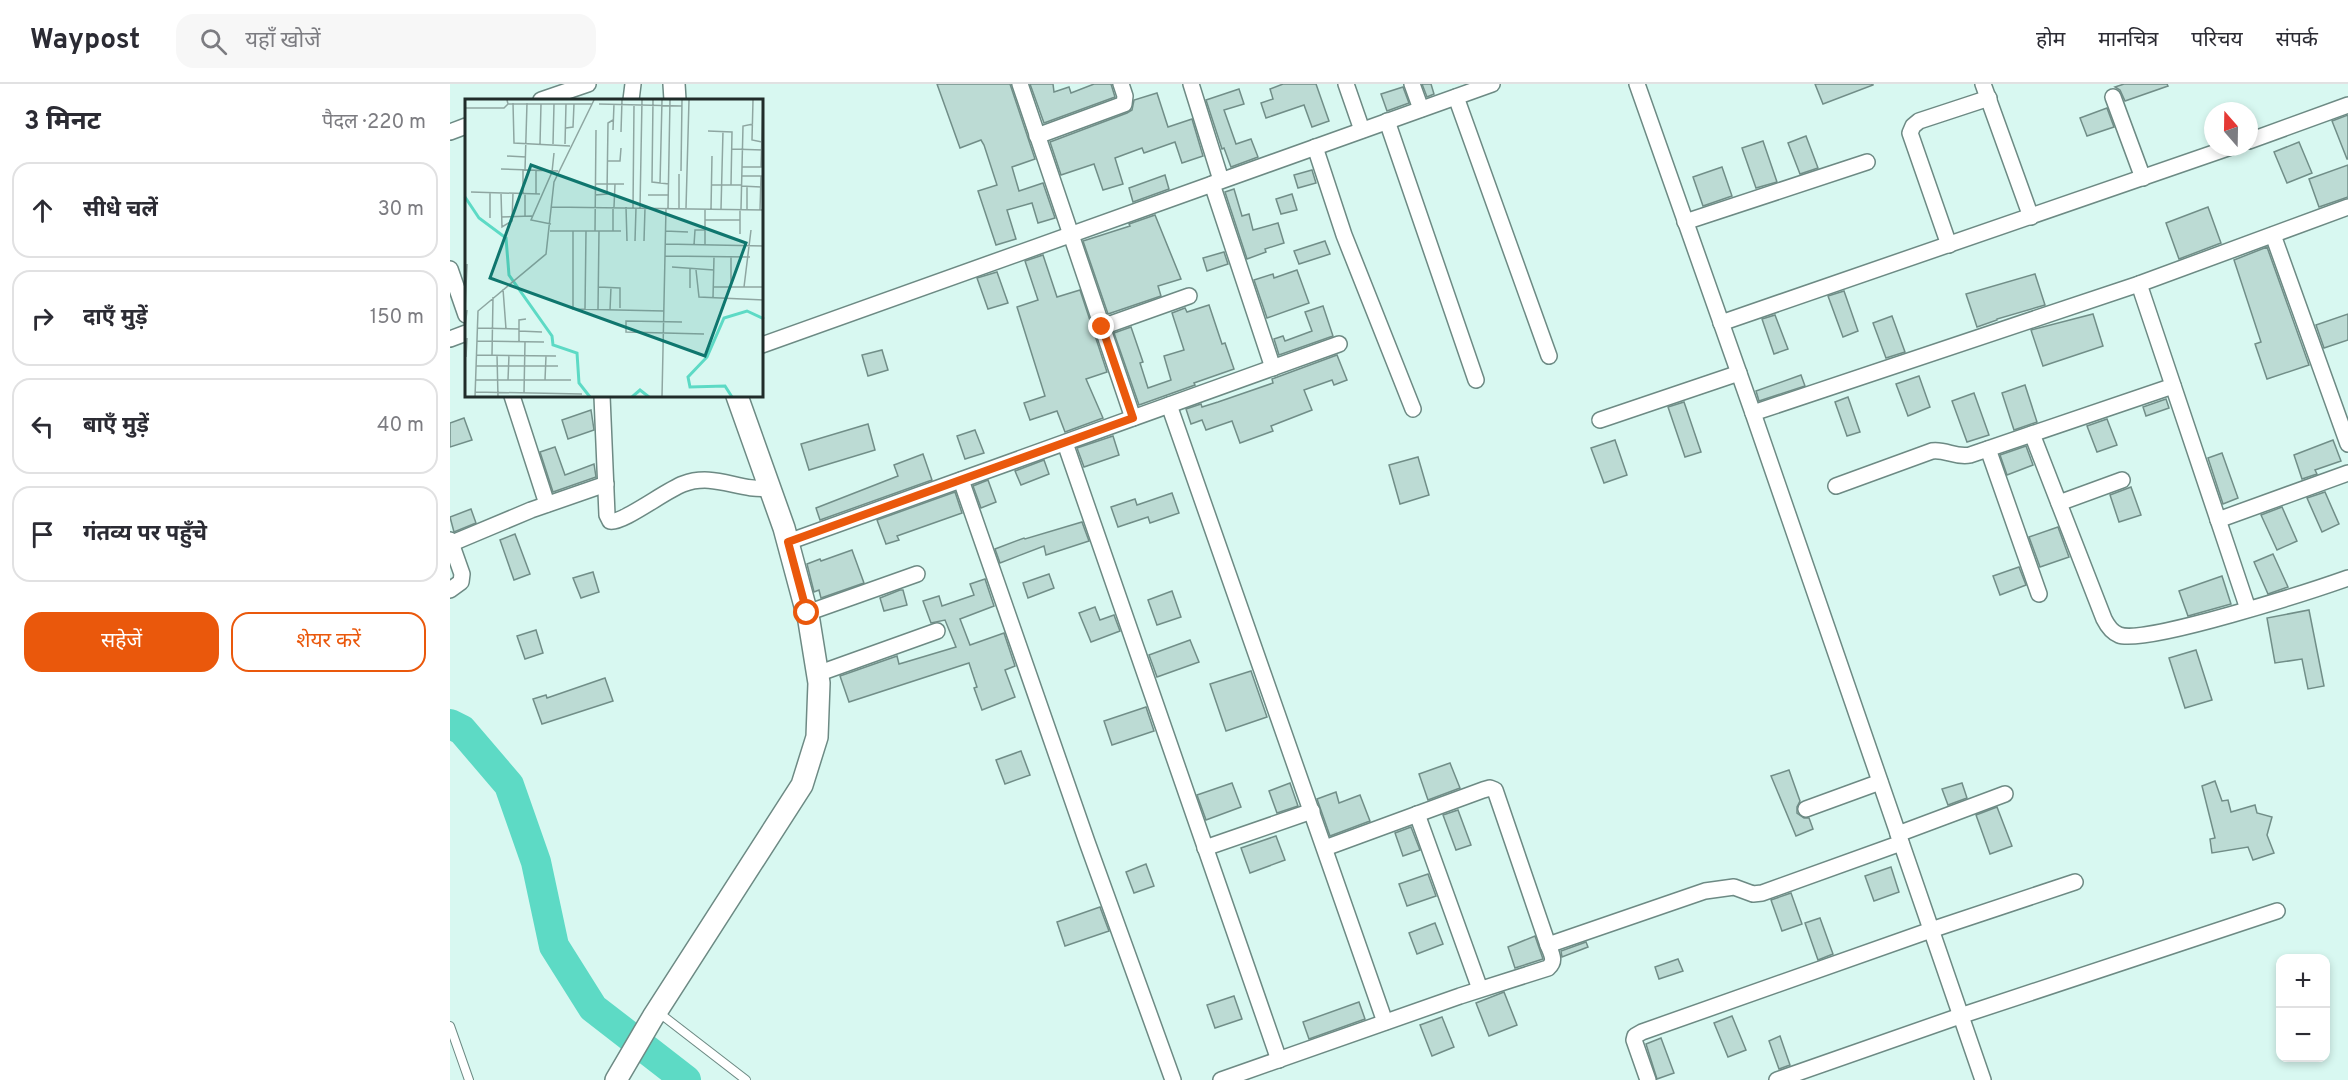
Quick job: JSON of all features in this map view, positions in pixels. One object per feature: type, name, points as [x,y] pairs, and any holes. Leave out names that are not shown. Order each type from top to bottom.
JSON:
[{"type":"street","points":[[544,99],[588,84]]},
{"type":"street","points":[[631,99],[633,84]]},
{"type":"street","points":[[674,84],[675,99]]},
{"type":"street","points":[[1020,84],[1133,418]]},
{"type":"street","points":[[1037,136],[1124,104],[1125,96],[1121,84]]},
{"type":"street","points":[[1191,84],[1216,182],[1273,368]]},
{"type":"street","points":[[1346,84],[1362,130]]},
{"type":"street","points":[[1412,84],[1420,109]]},
{"type":"street","points":[[764,344],[1492,84]]},
{"type":"street","points":[[1636,84],[1753,413],[1983,1080]]},
{"type":"street","points":[[1948,245],[1910,133],[1919,121],[1986,91],[2031,217]]},
{"type":"street","points":[[1456,97],[1549,356]]},
{"type":"street","points":[[2113,97],[2143,178]]},
{"type":"street","points":[[2258,138],[2348,105]]},
{"type":"street","points":[[1388,121],[1476,381]]},
{"type":"street","points":[[450,132],[465,126]]},
{"type":"street","points":[[1315,147],[1344,235],[1413,409]]},
{"type":"street","points":[[1721,323],[2205,156]]},
{"type":"street","points":[[1685,222],[1867,162]]},
{"type":"street","points":[[1753,413],[2139,284],[2348,207]]},
{"type":"street","points":[[2273,235],[2348,444]]},
{"type":"street","points":[[450,269],[465,312]]},
{"type":"street","points":[[2139,284],[2248,609]]},
{"type":"street","points":[[1102,327],[1189,296]]},
{"type":"street","points":[[450,339],[465,333]]},
{"type":"street","points":[[788,542],[1339,344]]},
{"type":"street","points":[[1600,420],[1739,373]]},
{"type":"street","points":[[1836,486],[1932,451],[1940,450],[1961,457],[2174,386]]},
{"type":"street","points":[[513,398],[547,504]]},
{"type":"street","points":[[602,398],[607,515],[610,521],[615,522],[630,515],[659,495],[684,483],[723,480],[757,490],[770,488]]},
{"type":"street","points":[[616,1080],[655,1014],[802,785],[817,737],[817,674],[807,613],[788,542],[738,398]]},
{"type":"street","points":[[1169,405],[1386,1022]]},
{"type":"street","points":[[2032,434],[2104,619],[2109,629],[2119,636],[2135,637],[2275,603],[2348,578]]},
{"type":"street","points":[[1065,443],[1279,1060]]},
{"type":"street","points":[[1988,449],[2039,594]]},
{"type":"street","points":[[2218,520],[2348,473]]},
{"type":"street","points":[[961,480],[1173,1080]]},
{"type":"street","points":[[2059,503],[2122,480]]},
{"type":"street","points":[[450,590],[461,582],[462,574],[450,542],[547,504],[606,484]]},
{"type":"street","points":[[807,613],[917,574]]},
{"type":"street","points":[[817,674],[937,631]]},
{"type":"street","points":[[1806,809],[1880,782]]},
{"type":"street","points":[[1221,1080],[1480,989],[1548,968],[1552,964],[1553,960],[1495,790],[1490,788],[1483,790],[1325,848]]},
{"type":"street","points":[[1548,945],[1705,891],[1734,887],[1753,894],[1762,893],[2006,794]]},
{"type":"street","points":[[1206,848],[1312,811]]},
{"type":"street","points":[[1417,814],[1480,989]]},
{"type":"street","points":[[1648,1080],[1635,1048],[1635,1036],[1931,930],[2075,882]]},
{"type":"street","points":[[1777,1080],[1960,1016],[2277,911]]},
{"type":"lane","points":[[655,1014],[746,1080]]},
{"type":"lane","points":[[450,1026],[469,1080]]},
{"type":"building","points":[[937,84],[1010,84],[1035,159],[1012,167],[1019,191],[1043,183],[1055,218],[1038,223],[1032,203],[1007,210],[1016,239],[996,245],[978,191],[997,185],[984,145],[981,140],[960,148]]},
{"type":"building","points":[[1030,84],[1053,84],[1054,92],[1069,87],[1071,93],[1094,84],[1111,84],[1115,97],[1044,123]]},
{"type":"building","points":[[1283,84],[1316,84],[1329,121],[1312,127],[1304,105],[1266,118],[1261,103],[1273,99],[1270,89]]},
{"type":"building","points":[[1422,84],[1431,84],[1434,94],[1427,97]]},
{"type":"building","points":[[1815,84],[1873,84],[1873,85],[1823,104]]},
{"type":"building","points":[[2124,84],[2167,84],[2168,86],[2125,101],[2120,90],[2115,87]]},
{"type":"building","points":[[1403,87],[1409,103],[1387,111],[1381,94]]},
{"type":"building","points":[[1239,89],[1244,104],[1224,110],[1236,144],[1251,139],[1258,157],[1231,167],[1224,148],[1222,149],[1206,100]]},
{"type":"building","points":[[1157,93],[1168,127],[1192,119],[1203,156],[1182,163],[1175,142],[1144,153],[1142,148],[1115,158],[1123,184],[1103,190],[1094,164],[1061,175],[1050,142],[1127,113],[1132,110],[1134,100]]},
{"type":"building","points":[[2107,108],[2114,127],[2087,136],[2080,118]]},
{"type":"building","points":[[2348,115],[2348,159],[2347,159],[2332,121]]},
{"type":"building","points":[[1806,136],[1818,168],[1800,174],[1788,143]]},
{"type":"building","points":[[1763,141],[1777,182],[1756,188],[1742,148]]},
{"type":"building","points":[[2299,142],[2312,173],[2287,183],[2274,152]]},
{"type":"building","points":[[2348,165],[2348,197],[2319,207],[2309,179]]},
{"type":"building","points":[[1722,167],[1732,196],[1703,206],[1693,177]]},
{"type":"building","points":[[1312,170],[1316,183],[1298,188],[1294,175]]},
{"type":"building","points":[[1165,175],[1169,189],[1133,202],[1129,188]]},
{"type":"building","points":[[1234,189],[1242,216],[1249,214],[1253,230],[1278,223],[1284,243],[1265,249],[1266,252],[1247,259],[1225,192]]},
{"type":"building","points":[[1292,194],[1297,210],[1281,214],[1276,199]]},
{"type":"building","points":[[2208,207],[2221,243],[2179,259],[2166,223]]},
{"type":"building","points":[[1155,215],[1181,279],[1158,286],[1161,296],[1108,314],[1083,241],[1130,226],[1129,224]]},
{"type":"building","points":[[1325,241],[1330,254],[1299,264],[1294,251]]},
{"type":"building","points":[[2267,247],[2309,365],[2267,379],[2255,344],[2261,342],[2234,260]]},
{"type":"building","points":[[1224,252],[1228,264],[1207,271],[1203,258]]},
{"type":"building","points":[[1043,255],[1057,297],[1080,290],[1107,372],[1086,379],[1103,418],[1065,432],[1057,411],[1030,420],[1024,403],[1045,396],[1017,307],[1038,300],[1025,261]]},
{"type":"building","points":[[1297,270],[1309,303],[1267,318],[1254,280],[1273,274],[1274,278]]},
{"type":"building","points":[[997,272],[1008,303],[988,309],[977,278]]},
{"type":"building","points":[[2035,274],[2045,305],[1977,327],[1966,294]]},
{"type":"building","points":[[1844,291],[1858,331],[1843,337],[1828,296]]},
{"type":"building","points":[[1209,305],[1222,344],[1225,343],[1234,369],[1139,405],[1114,333],[1131,327],[1143,362],[1140,363],[1148,388],[1171,380],[1164,356],[1184,350],[1172,313],[1185,308],[1187,312]]},
{"type":"building","points":[[1323,306],[1333,336],[1279,355],[1274,339],[1283,336],[1285,341],[1312,331],[1305,312]]},
{"type":"building","points":[[2093,314],[2103,346],[2043,366],[2031,330]]},
{"type":"building","points":[[2348,314],[2348,340],[2324,348],[2316,325]]},
{"type":"building","points":[[1775,315],[1788,349],[1774,354],[1762,319]]},
{"type":"building","points":[[1892,316],[1905,352],[1886,358],[1873,323]]},
{"type":"building","points":[[882,350],[888,370],[868,376],[862,355]]},
{"type":"building","points":[[1337,355],[1347,380],[1334,385],[1332,380],[1304,390],[1312,410],[1271,426],[1273,431],[1240,443],[1232,421],[1206,430],[1202,420],[1191,424],[1186,409],[1201,404],[1202,407],[1273,383],[1272,379]]},
{"type":"building","points":[[1801,375],[1805,386],[1759,401],[1756,391]]},
{"type":"building","points":[[1919,376],[1930,407],[1908,416],[1896,384]]},
{"type":"building","points":[[2025,385],[2037,422],[2014,430],[2002,393]]},
{"type":"building","points":[[1974,393],[1989,435],[1967,442],[1952,401]]},
{"type":"building","points":[[1848,397],[1860,432],[1847,436],[1835,402]]},
{"type":"building","points":[[2166,399],[2169,408],[2146,416],[2143,407]]},
{"type":"building","points":[[1684,402],[1701,452],[1685,457],[1668,407]]},
{"type":"building","points":[[591,410],[594,430],[568,439],[562,420]]},
{"type":"building","points":[[464,418],[472,440],[450,447],[450,423]]},
{"type":"building","points":[[2107,419],[2117,445],[2097,452],[2087,426]]},
{"type":"building","points":[[868,424],[875,450],[809,470],[801,444]]},
{"type":"building","points":[[975,430],[984,453],[965,459],[957,436]]},
{"type":"building","points":[[1113,436],[1119,455],[1084,467],[1077,448]]},
{"type":"building","points":[[1615,440],[1627,475],[1604,483],[1591,448]]},
{"type":"building","points":[[2333,440],[2341,461],[2315,470],[2317,474],[2302,479],[2294,455]]},
{"type":"building","points":[[2026,446],[2033,465],[2007,475],[2000,455]]},
{"type":"building","points":[[555,447],[565,475],[594,464],[596,477],[553,492],[540,452]]},
{"type":"building","points":[[2222,453],[2238,498],[2223,504],[2208,458]]},
{"type":"building","points":[[923,454],[932,480],[820,520],[816,508],[898,476],[894,465]]},
{"type":"building","points":[[1418,457],[1429,495],[1400,504],[1389,465]]},
{"type":"building","points":[[1044,460],[1049,474],[1021,485],[1015,471]]},
{"type":"building","points":[[988,480],[996,502],[981,508],[973,486]]},
{"type":"building","points":[[2131,487],[2141,515],[2119,522],[2110,495]]},
{"type":"building","points":[[955,492],[962,513],[897,536],[899,540],[886,544],[877,520]]},
{"type":"building","points":[[2325,492],[2339,524],[2322,532],[2307,498]]},
{"type":"building","points":[[1172,493],[1179,513],[1150,523],[1148,517],[1118,527],[1111,507],[1135,499],[1137,505]]},
{"type":"building","points":[[2282,507],[2297,541],[2277,550],[2261,515]]},
{"type":"building","points":[[471,509],[476,523],[454,532],[450,517]]},
{"type":"building","points":[[1082,522],[1089,541],[1046,555],[1044,546],[1000,563],[995,549],[1024,538]]},
{"type":"building","points":[[2058,527],[2069,557],[2040,567],[2029,537]]},
{"type":"building","points":[[515,534],[530,574],[514,580],[500,540]]},
{"type":"building","points":[[852,550],[864,583],[821,598],[819,590],[814,592],[807,564]]},
{"type":"building","points":[[2273,554],[2288,587],[2268,594],[2254,562]]},
{"type":"building","points":[[2019,567],[2026,585],[2000,595],[1993,576]]},
{"type":"building","points":[[593,572],[599,592],[581,598],[573,578]]},
{"type":"building","points":[[1049,574],[1054,588],[1028,598],[1023,583]]},
{"type":"building","points":[[2222,576],[2231,604],[2188,616],[2179,591]]},
{"type":"building","points":[[985,579],[994,606],[960,619],[970,645],[1004,633],[1015,666],[1005,670],[1015,697],[982,710],[974,688],[977,687],[969,663],[849,702],[840,676],[897,656],[899,664],[956,647],[945,620],[931,623],[923,601],[939,596],[942,606],[974,595],[970,584]]},
{"type":"building","points":[[903,590],[907,605],[884,611],[880,598]]},
{"type":"building","points":[[1172,591],[1181,617],[1157,625],[1148,600]]},
{"type":"building","points":[[1095,607],[1100,620],[1114,615],[1120,631],[1091,642],[1079,613]]},
{"type":"building","points":[[2309,610],[2324,686],[2308,689],[2302,659],[2275,663],[2267,618]]},
{"type":"building","points":[[536,630],[543,653],[525,659],[517,636]]},
{"type":"building","points":[[1190,640],[1199,662],[1157,677],[1149,655]]},
{"type":"building","points":[[2196,650],[2212,700],[2185,708],[2169,658]]},
{"type":"building","points":[[1251,671],[1267,717],[1226,731],[1210,684]]},
{"type":"building","points":[[605,678],[613,701],[542,724],[533,699],[546,695],[547,698]]},
{"type":"building","points":[[1146,707],[1154,731],[1112,745],[1104,721]]},
{"type":"building","points":[[1021,751],[1030,775],[1005,784],[996,760]]},
{"type":"building","points":[[1450,763],[1460,788],[1428,800],[1419,774]]},
{"type":"building","points":[[1789,770],[1800,801],[1797,813],[1804,818],[1809,818],[1813,829],[1796,836],[1771,776]]},
{"type":"building","points":[[2215,781],[2222,801],[2228,800],[2231,812],[2255,805],[2257,813],[2272,817],[2267,835],[2274,853],[2253,860],[2248,847],[2212,853],[2210,839],[2215,838],[2202,786]]},
{"type":"building","points":[[1232,783],[1241,807],[1206,820],[1197,795]]},
{"type":"building","points":[[1290,783],[1298,806],[1277,813],[1269,791]]},
{"type":"building","points":[[1962,783],[1967,798],[1948,805],[1942,789]]},
{"type":"building","points":[[1336,792],[1339,803],[1360,795],[1370,821],[1330,836],[1317,799]]},
{"type":"building","points":[[1997,807],[2012,846],[1990,854],[1976,815]]},
{"type":"building","points":[[1458,810],[1471,845],[1456,850],[1443,815]]},
{"type":"building","points":[[1411,827],[1420,850],[1403,856],[1395,833]]},
{"type":"building","points":[[1276,836],[1285,860],[1250,873],[1241,848]]},
{"type":"building","points":[[1146,864],[1154,886],[1134,893],[1126,872]]},
{"type":"building","points":[[1891,867],[1899,892],[1874,901],[1865,876]]},
{"type":"building","points":[[1428,874],[1436,896],[1407,906],[1399,884]]},
{"type":"building","points":[[1791,893],[1802,924],[1782,931],[1771,900]]},
{"type":"building","points":[[1100,907],[1109,931],[1065,946],[1057,922]]},
{"type":"building","points":[[1820,918],[1833,954],[1818,960],[1805,923]]},
{"type":"building","points":[[1435,923],[1443,944],[1417,954],[1409,933]]},
{"type":"building","points":[[1535,936],[1543,959],[1515,968],[1508,947]]},
{"type":"building","points":[[1586,942],[1588,947],[1562,957],[1561,951]]},
{"type":"building","points":[[1678,959],[1683,971],[1659,979],[1655,967]]},
{"type":"building","points":[[1504,992],[1517,1025],[1489,1036],[1476,1003]]},
{"type":"building","points":[[1234,996],[1242,1019],[1215,1028],[1207,1005]]},
{"type":"building","points":[[1359,1002],[1365,1019],[1309,1039],[1303,1022]]},
{"type":"building","points":[[1732,1016],[1746,1050],[1728,1057],[1714,1023]]},
{"type":"building","points":[[1442,1017],[1454,1047],[1432,1056],[1420,1025]]},
{"type":"building","points":[[1780,1036],[1790,1065],[1779,1069],[1769,1041]]},
{"type":"building","points":[[1661,1038],[1674,1073],[1657,1079],[1646,1044]]},
{"type":"waterway","points":[[450,724],[462,730],[509,785],[536,862],[554,946],[593,1008],[686,1080]]},
{"type":"route","points":[[807,613],[788,542],[1133,418],[1102,327]]}]
